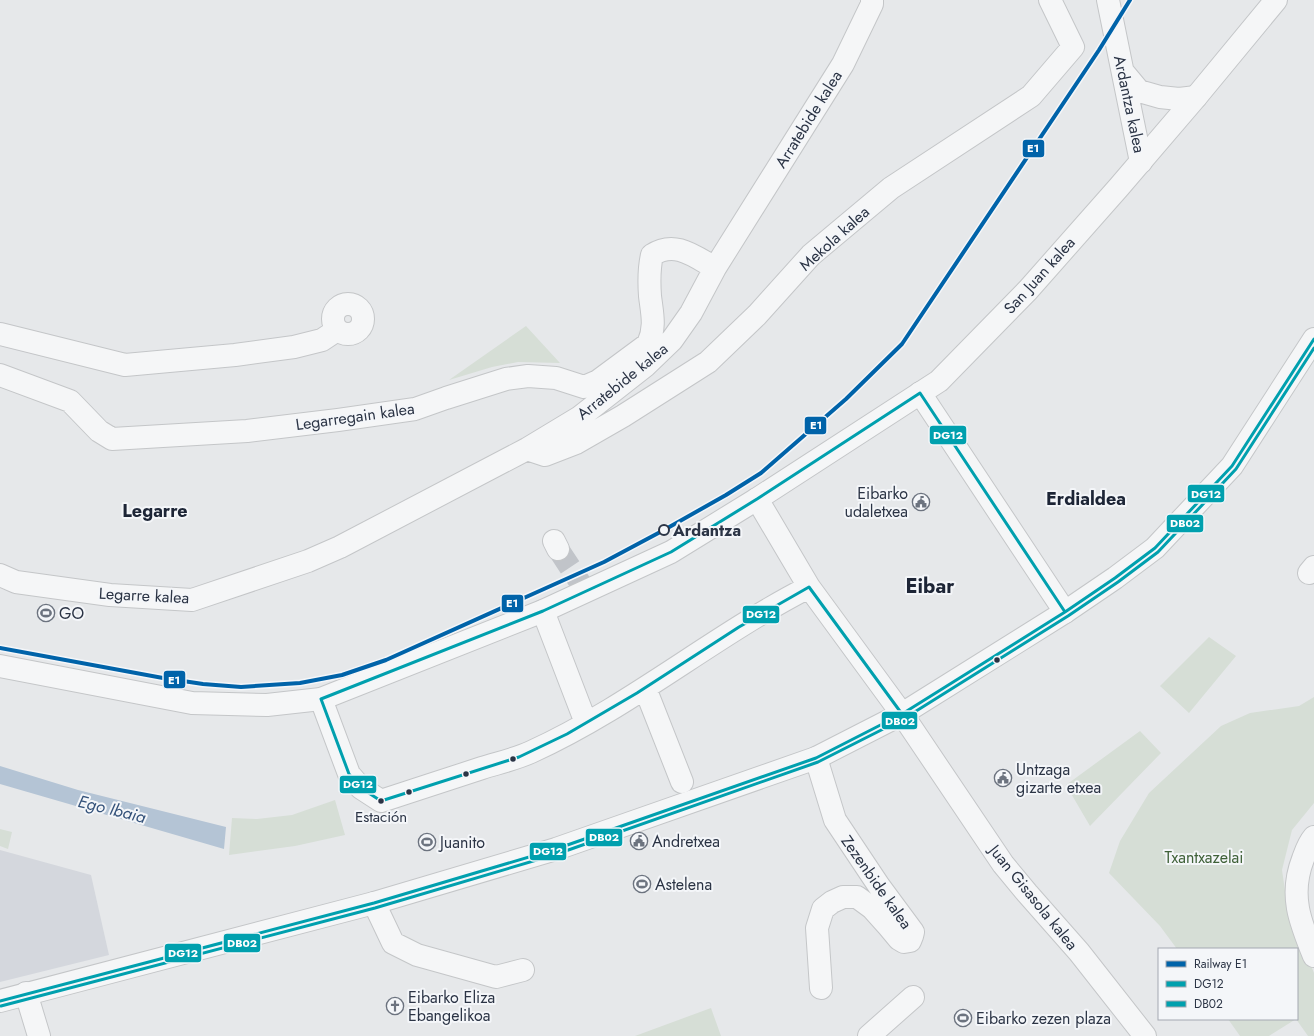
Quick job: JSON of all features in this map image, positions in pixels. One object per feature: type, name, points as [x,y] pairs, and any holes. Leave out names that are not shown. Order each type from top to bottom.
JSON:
[{"type":"street","name":"Arratebide kalea","points":[[308,561],[340,547],[527,449],[580,417],[645,366],[672,340],[691,313],[715,268],[843,64],[872,4],[872,0]]},
{"type":"street","name":"Mekola kalea","points":[[527,449],[545,455],[576,443],[623,416],[708,362],[757,315],[811,255],[891,188],[1031,96],[1073,47],[1050,0]]},
{"type":"street","name":"Ardantza kalea","points":[[1108,0],[1141,162]]},
{"type":"street","name":"San Juan kalea","points":[[0,666],[192,703],[267,705],[321,699],[543,611],[583,588],[671,552],[757,499],[939,382],[1028,290],[1141,162],[1276,0]]},
{"type":"street","points":[[1124,73],[1139,91],[1160,97],[1179,99],[1196,97]]},
{"type":"street","name":"Legarregain kalea","points":[[0,375],[70,401],[99,431],[112,439],[247,430],[338,420],[415,409],[506,379],[528,376],[556,378],[584,387],[598,381],[648,344],[652,336],[654,325],[649,278],[652,255],[660,250],[669,248],[682,251],[715,268]]},
{"type":"street","points":[[0,334],[125,365],[294,347],[322,340],[337,330]]},
{"type":"street","points":[[0,1001],[26,993],[374,904],[556,849],[816,758],[902,714],[1065,612],[1115,578],[1155,548],[1232,466],[1314,339]]},
{"type":"street","points":[[920,393],[1065,612]]},
{"type":"street","name":"Juan Gisasola kalea","points":[[757,499],[809,587],[902,714],[1003,864],[1079,952],[1145,1036]]},
{"type":"street","name":"Legarre kalea","points":[[0,575],[16,582],[110,595],[192,600],[308,561]]},
{"type":"street","points":[[321,699],[349,774],[361,788],[381,801],[530,752],[586,723],[645,688],[735,630],[791,596],[809,587]]},
{"type":"street","points":[[543,611],[586,723]]},
{"type":"street","points":[[645,688],[682,782]]},
{"type":"street","name":"Zezenbide kalea","points":[[816,758],[835,820],[913,932],[910,941],[904,942],[899,939],[872,908],[857,897],[843,897],[832,902],[823,909],[817,928],[821,988]]},
{"type":"street","points":[[1314,837],[1310,842],[1300,866],[1305,882],[1296,906],[1314,956]]},
{"type":"street","points":[[374,904],[393,943],[417,954],[496,977],[522,970]]},
{"type":"street","points":[[26,993],[38,1036]]},
{"type":"street","points":[[869,1036],[913,997]]},
{"type":"shaded area","points":[[0,850],[91,875],[109,955],[0,982]]},
{"type":"green space","points":[[526,326],[560,363],[518,362],[492,367],[449,380]]},
{"type":"green space","points":[[1209,637],[1236,656],[1189,713],[1160,686]]},
{"type":"green space","name":"Txantxazelai","points":[[1314,697],[1314,803],[1292,830],[1282,870],[1287,904],[1314,973],[1314,1036],[1308,1036],[1297,1020],[1298,1020],[1298,948],[1176,948],[1160,926],[1109,873],[1120,841],[1149,793],[1221,726],[1250,713],[1299,706]]},
{"type":"green space","points":[[1140,731],[1161,753],[1090,826],[1066,785]]},
{"type":"green space","points":[[335,800],[345,835],[295,846],[229,855],[232,818],[257,819],[292,815]]},
{"type":"green space","points":[[0,829],[12,832],[8,849],[0,846]]},
{"type":"green space","points":[[711,1008],[721,1036],[635,1036]]},
{"type":"green space","points":[[1229,1020],[1294,1020],[1269,1036],[1240,1036]]},
{"type":"water","name":"Ego Ibaia","points":[[0,766],[78,790],[226,827],[224,849],[0,784]]},
{"type":"tunnel","points":[[558,549],[581,584]]},
{"type":"rail line","name":"E1","points":[[0,648],[203,684],[241,687],[300,683],[342,675],[386,660],[604,562],[726,495],[761,473],[846,399],[902,344],[1099,50],[1130,0]]},
{"type":"transit line","name":"DG12","points":[[0,1001],[374,903],[556,849],[816,758],[902,714],[1065,612],[1115,578],[1155,548],[1232,466],[1314,339]]},
{"type":"transit line","name":"DB02","points":[[1,1006],[375,908],[557,854],[818,762],[905,718],[1068,616],[1118,582],[1158,552],[1236,469],[1314,348]]},
{"type":"transit line","name":"DG12","points":[[902,714],[809,587],[739,627],[637,693],[567,734],[519,757],[381,801],[361,788],[349,774],[321,699],[543,611],[671,552],[757,499],[920,393],[1065,612]]},
{"type":"place","name":"Eibarko udaletxea","points":[[921,502]]},
{"type":"place","name":"Ardantza","points":[[664,530]]},
{"type":"place","name":"GO","points":[[46,613]]},
{"type":"place","name":"Untzaga gizarte etxea","points":[[1003,778]]},
{"type":"place","name":"Estación","points":[[381,801]]},
{"type":"place","name":"Andretxea","points":[[639,841]]},
{"type":"place","name":"Juanito","points":[[427,842]]},
{"type":"place","name":"Astelena","points":[[642,884]]},
{"type":"place","name":"Eibarko Eliza Ebangelikoa","points":[[395,1006]]},
{"type":"place","name":"Eibarko zezen plaza","points":[[963,1018]]},
{"type":"district","name":"Erdialdea","points":[[1086,499]]},
{"type":"district","name":"Legarre","points":[[155,511]]},
{"type":"district","name":"Eibar","points":[[930,586]]}]
